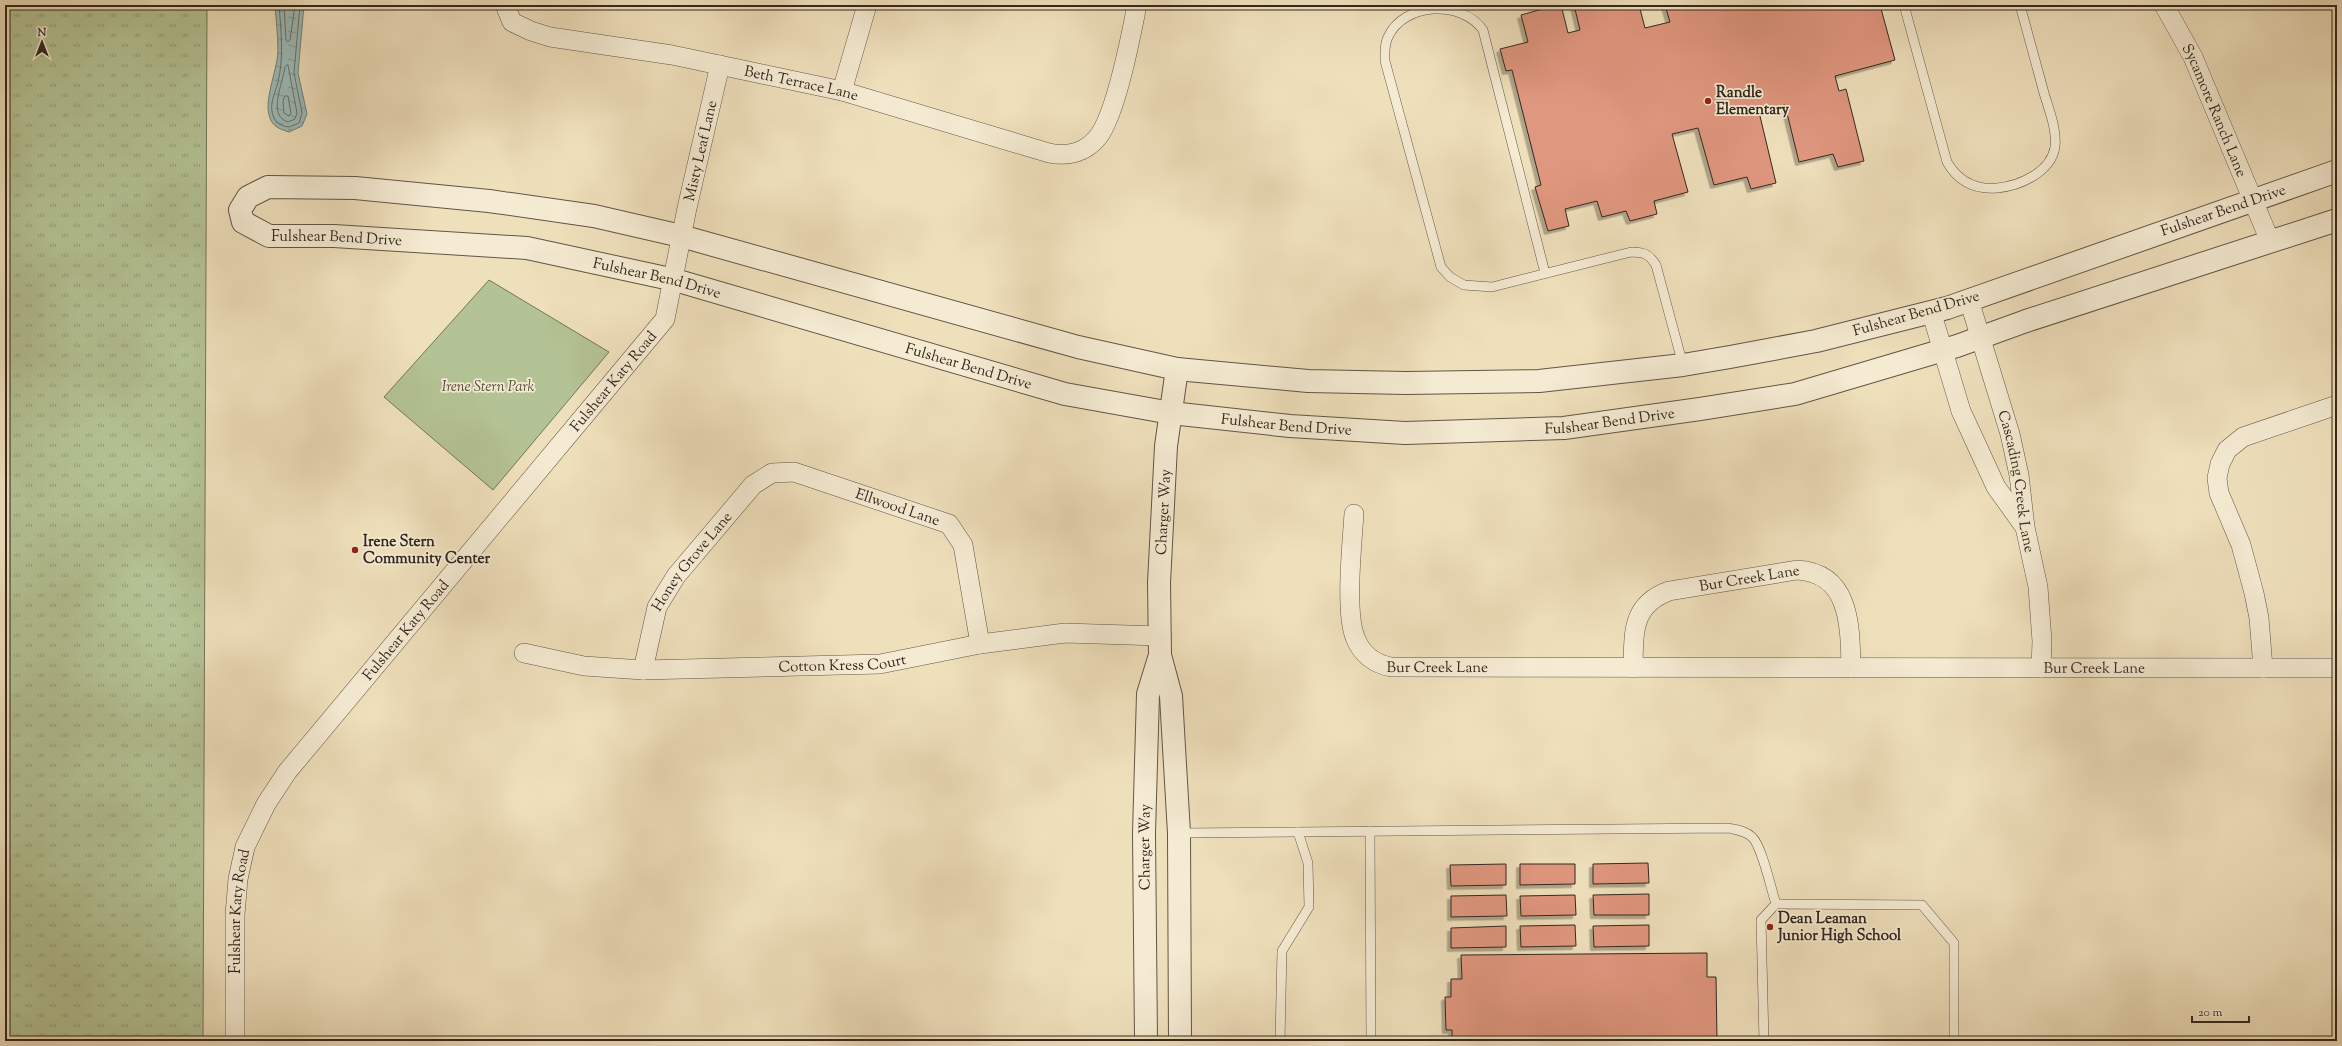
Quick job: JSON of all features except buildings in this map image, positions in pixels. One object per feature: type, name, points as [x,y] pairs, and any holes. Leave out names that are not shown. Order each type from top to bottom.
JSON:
[{"type":"street","name":"Beth Terrace Lane","points":[[505,5],[512,22],[531,32],[550,37],[626,47],[842,91],[1049,153],[1072,154],[1086,148],[1099,136],[1107,121],[1120,77],[1137,5]]},
{"type":"street","points":[[842,91],[867,5]]},
{"type":"street","name":"Sycamore Ranch Lane","points":[[2164,5],[2193,57],[2270,241]]},
{"type":"street","name":"Misty Leaf Lane","points":[[681,236],[720,65]]},
{"type":"street","name":"Fulshear Bend Drive","points":[[2337,171],[2252,199],[1969,300],[1931,311],[1816,341],[1684,365],[1539,381],[1406,383],[1308,381],[1177,369],[1078,347],[681,236],[579,214],[489,201],[355,188],[268,187],[248,197],[240,210],[243,222],[269,236],[334,236],[527,248],[674,280],[1065,394],[1171,413],[1290,426],[1405,432],[1564,428],[1795,394],[1981,338],[2337,220]]},
{"type":"street","name":"Fulshear Katy Road","points":[[235,1041],[234,914],[238,879],[245,847],[266,804],[287,772],[666,319],[681,236]]},
{"type":"street","name":"Cascading Creek Lane","points":[[1969,300],[2010,434],[2019,475],[2025,527],[2038,587],[2041,628],[2041,668]]},
{"type":"street","points":[[1931,311],[1961,410],[1996,487],[2025,527]]},
{"type":"street","name":"Charger Way","points":[[1177,369],[1166,446],[1159,583],[1160,646],[1171,696],[1179,833],[1180,1041]]},
{"type":"street","points":[[2263,668],[2262,643],[2254,593],[2241,545],[2219,493],[2217,478],[2220,464],[2227,450],[2243,437],[2337,405]]},
{"type":"street","name":"Ellwood Lane","points":[[772,473],[794,472],[949,524],[963,545],[980,644]]},
{"type":"street","name":"Honey Grove Lane","points":[[643,670],[657,607],[676,576],[753,485],[772,473]]},
{"type":"street","name":"Bur Creek Lane","points":[[1354,514],[1351,580],[1352,624],[1355,637],[1366,654],[1378,663],[1391,667],[2337,668]]},
{"type":"street","name":"Bur Creek Lane","points":[[1633,668],[1636,623],[1645,606],[1656,597],[1676,589],[1797,570],[1818,574],[1838,591],[1847,616],[1851,668]]},
{"type":"street","name":"Cotton Kress Court","points":[[524,653],[584,666],[643,670],[880,664],[980,644],[1065,633],[1160,646]]},
{"type":"street","name":"Charger Way","points":[[1146,1041],[1144,833],[1148,694],[1160,646]]},
{"type":"street","points":[[1144,833],[1179,833]]},
{"type":"lane","points":[[1904,5],[1946,162],[1962,181],[1984,188],[2012,185],[2038,174],[2051,158],[2054,148],[2055,138],[2051,118],[2020,5]]},
{"type":"lane","points":[[1545,273],[1483,30],[1476,20],[1465,12],[1452,8],[1435,8],[1403,18],[1388,36],[1384,47],[1385,61],[1441,267],[1450,277],[1464,285],[1492,287],[1631,252],[1641,252],[1650,256],[1656,265],[1684,365]]},
{"type":"lane","points":[[1179,833],[1729,828],[1741,830],[1752,836],[1759,846],[1776,904]]},
{"type":"lane","points":[[1370,831],[1371,1041]]},
{"type":"lane","points":[[1280,1041],[1282,951],[1309,907],[1308,863],[1298,832]]},
{"type":"lane","points":[[1764,1041],[1761,920],[1776,904],[1922,905],[1954,943],[1954,1041]]},
{"type":"green space","points":[[5,5],[207,5],[203,1041],[5,1041]]},
{"type":"green space","name":"Irene Stern Park","points":[[489,280],[609,352],[493,490],[384,397]]},
{"type":"water","points":[[275,5],[304,5],[298,73],[307,114],[302,126],[289,132],[275,126],[271,121],[268,111],[269,95],[278,51]]},
{"type":"place","name":"Randle Elementary","points":[[1708,101]]},
{"type":"place","name":"Irene Stern Community Center","points":[[355,550]]},
{"type":"place","name":"Dean Leaman Junior High School","points":[[1770,927]]}]
